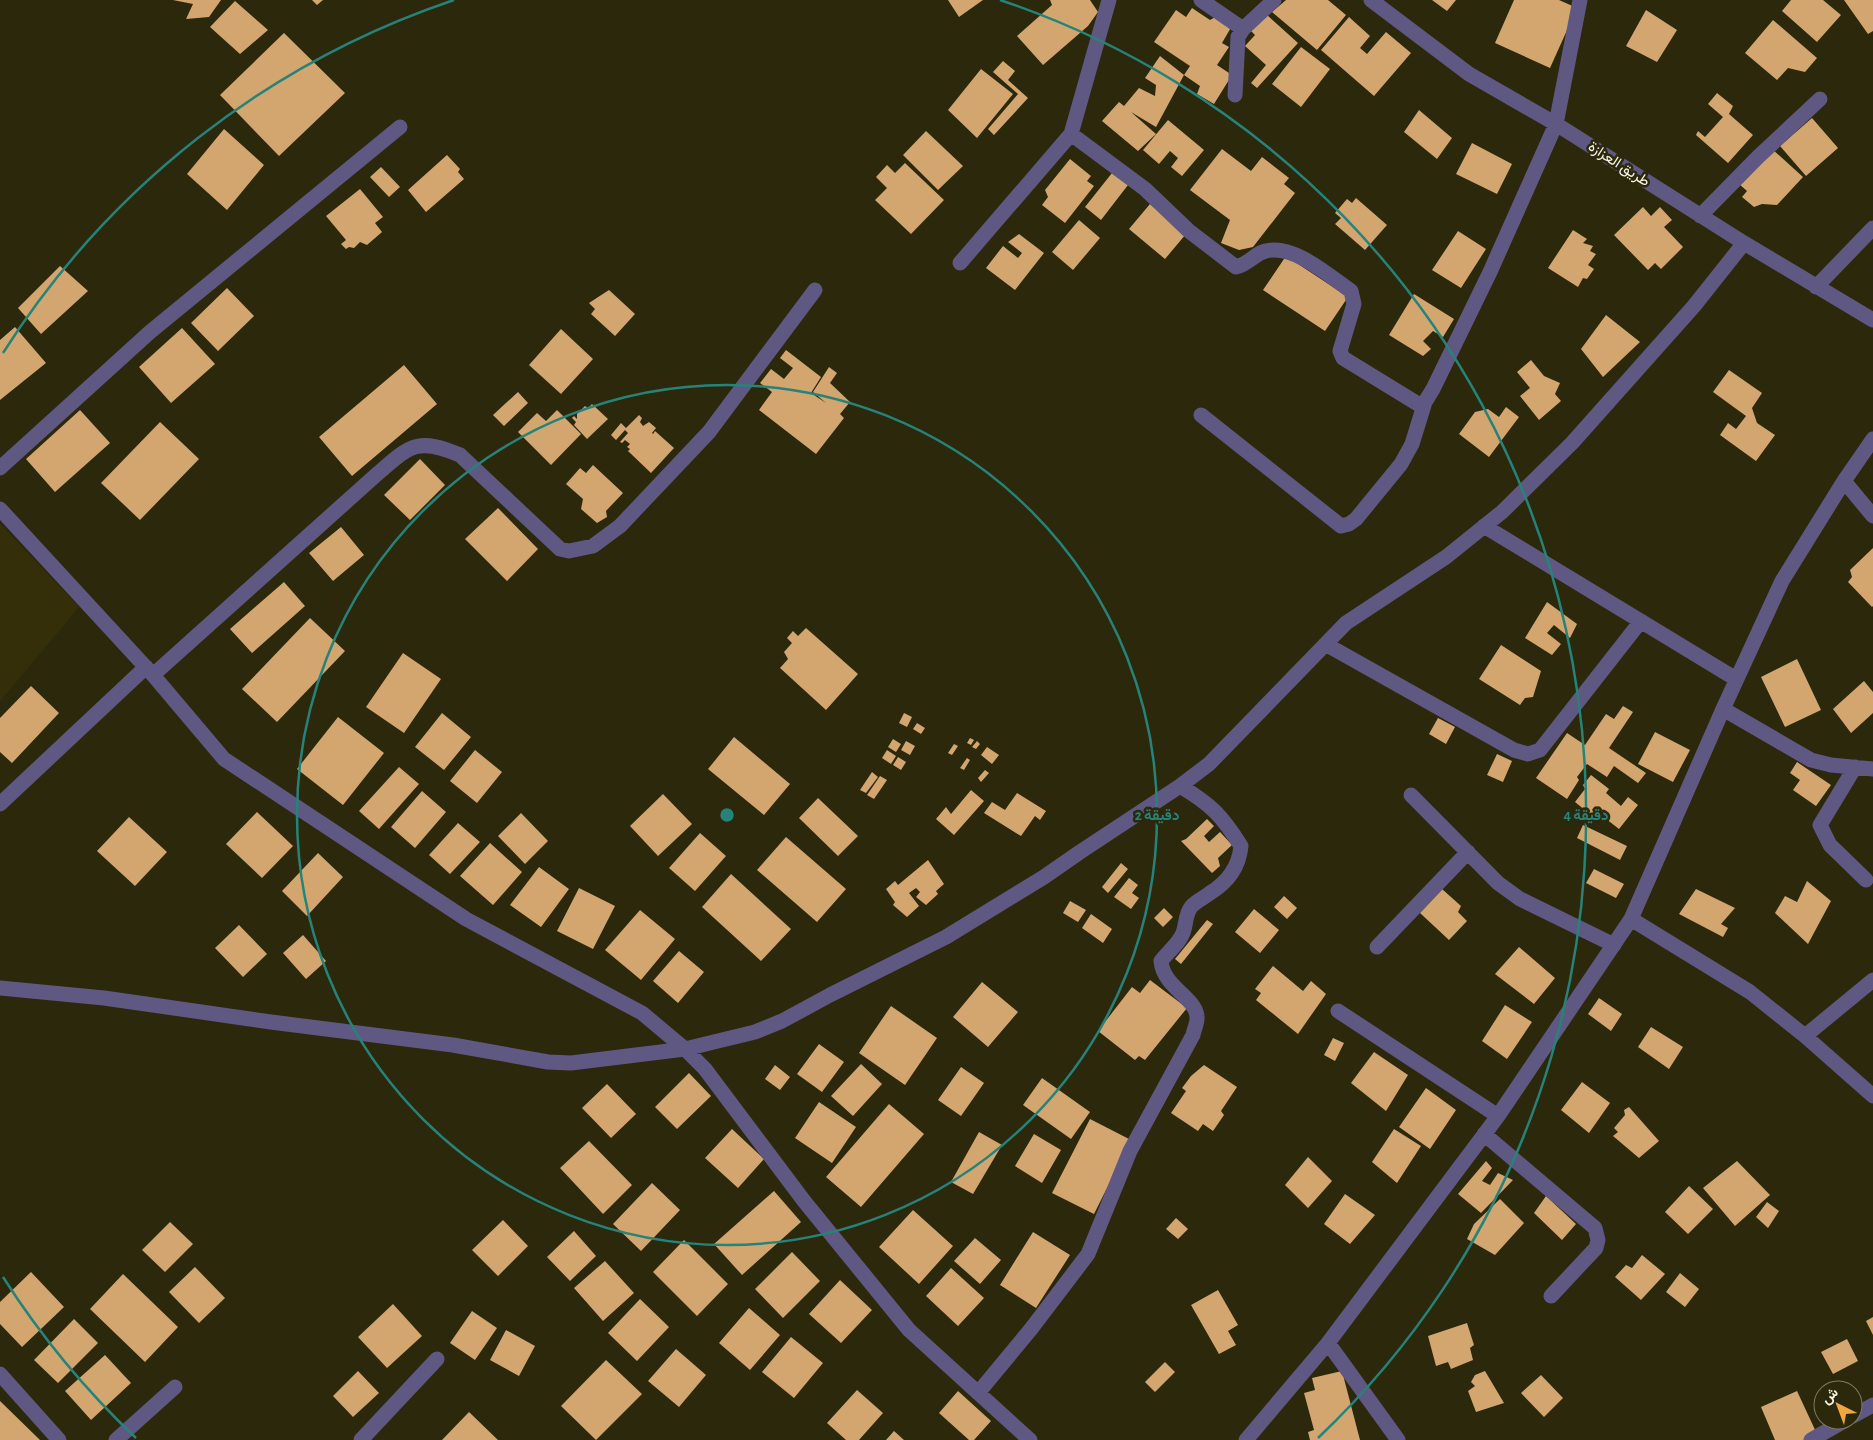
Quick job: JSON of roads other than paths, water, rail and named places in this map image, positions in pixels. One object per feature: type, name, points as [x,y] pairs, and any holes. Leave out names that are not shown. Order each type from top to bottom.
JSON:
[{"type":"street","points":[[960,263],[1071,134],[1109,0]]},
{"type":"street","points":[[1201,0],[1243,30]]},
{"type":"street","points":[[1235,95],[1238,37],[1274,0]]},
{"type":"street","name":"طريق العزازة","points":[[1371,0],[1469,74],[1556,124],[1700,216],[1873,320]]},
{"type":"street","points":[[1201,415],[1341,526],[1349,524],[1356,519],[1401,464],[1412,444],[1425,402],[1434,389],[1490,272],[1556,124],[1580,0]]},
{"type":"street","points":[[1700,216],[1758,157],[1820,99]]},
{"type":"street","points":[[0,468],[150,332],[400,127]]},
{"type":"street","points":[[1071,134],[1145,189],[1189,231],[1236,267],[1245,265],[1263,251],[1276,249],[1294,253],[1351,291],[1354,304],[1340,351],[1342,358],[1418,404],[1425,402]]},
{"type":"street","points":[[1816,287],[1873,228]]},
{"type":"street","points":[[0,988],[104,998],[270,1022],[453,1045],[548,1062],[571,1063],[684,1049],[755,1032],[782,1021],[946,937],[1044,877],[1180,786],[1209,764],[1346,624],[1446,557],[1502,512],[1572,443],[1694,306],[1744,243]]},
{"type":"street","points":[[0,804],[149,671],[406,450],[416,446],[430,445],[460,455],[560,549],[569,552],[593,546],[620,526],[709,432],[815,290]]},
{"type":"street","points":[[1246,1440],[1328,1343],[1498,1116],[1631,919],[1736,679],[1782,582],[1844,481],[1873,439]]},
{"type":"street","points":[[1844,481],[1873,516]]},
{"type":"street","points":[[0,509],[149,671],[224,759],[466,919],[642,1013],[684,1049],[705,1069],[804,1201],[909,1330],[1030,1440]]},
{"type":"street","points":[[1484,526],[1736,679]]},
{"type":"street","points":[[1327,645],[1514,750],[1528,754],[1540,750],[1641,622]]},
{"type":"street","points":[[1723,709],[1811,760],[1831,765],[1873,768]]},
{"type":"street","points":[[1855,767],[1820,825],[1830,845],[1866,880]]},
{"type":"street","points":[[978,1393],[1088,1254],[1130,1151],[1192,1035],[1198,1018],[1195,1009],[1166,977],[1161,961],[1180,938],[1185,929],[1187,914],[1191,908],[1232,874],[1240,859],[1241,846],[1224,820],[1204,800],[1180,786]]},
{"type":"street","points":[[1411,796],[1498,883],[1520,899],[1614,944]]},
{"type":"street","points":[[1377,947],[1468,852]]},
{"type":"street","points":[[1631,919],[1750,992],[1805,1036],[1873,1096]]},
{"type":"street","points":[[1805,1036],[1873,980]]},
{"type":"street","points":[[1338,1011],[1498,1116]]},
{"type":"street","points":[[1484,1134],[1595,1228],[1598,1240],[1596,1248],[1551,1296]]},
{"type":"street","points":[[1328,1343],[1398,1440]]},
{"type":"street","points":[[361,1440],[437,1359]]},
{"type":"street","points":[[0,1374],[59,1440]]},
{"type":"street","points":[[116,1440],[175,1387]]},
{"type":"street","points":[[1811,1440],[1828,1430]]}]
